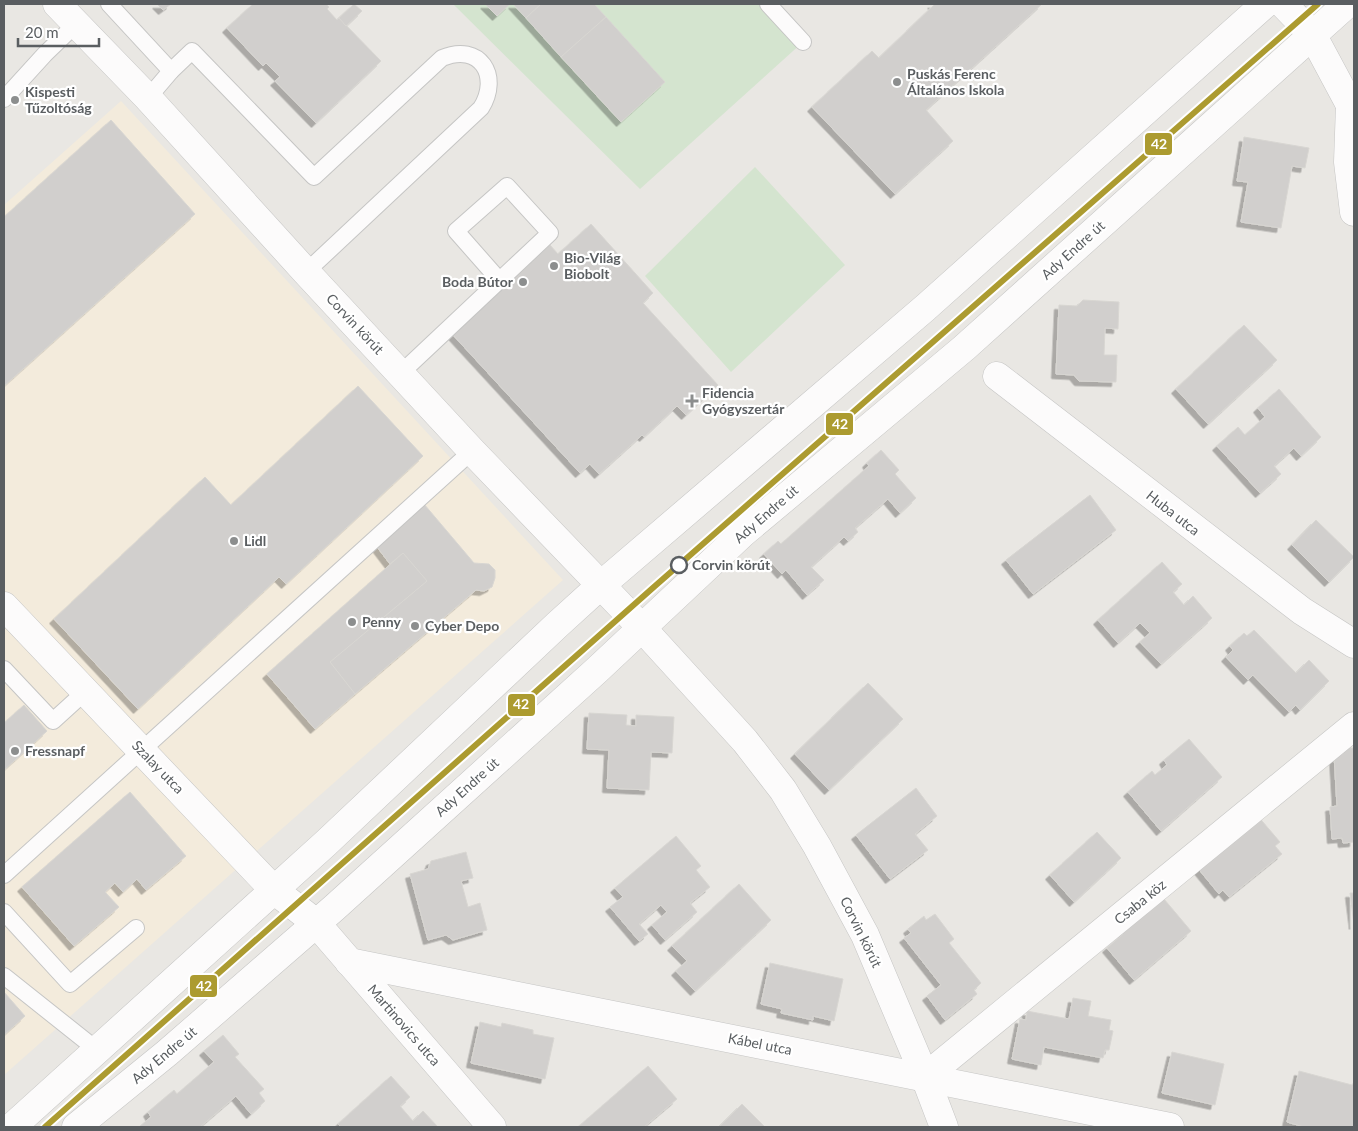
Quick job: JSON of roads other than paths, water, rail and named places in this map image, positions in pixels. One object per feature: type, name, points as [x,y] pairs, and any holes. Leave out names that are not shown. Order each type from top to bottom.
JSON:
[{"type":"street","name":"Corvin körút","points":[[57,4],[148,98],[472,451],[642,628],[745,741],[783,790],[817,846],[865,935],[944,1127]]},
{"type":"street","points":[[12,1127],[333,836],[601,585],[925,308],[1265,4]]},
{"type":"street","points":[[1283,4],[1312,34],[1352,107],[1348,162],[1354,212]]},
{"type":"street","name":"Ady Endre út","points":[[76,1127],[167,1053],[316,923],[642,628],[742,533],[964,348],[1347,4]]},
{"type":"street","name":"Huba utca","points":[[997,376],[1302,611],[1354,644]]},
{"type":"street","name":"Szalay utca","points":[[4,606],[274,890],[316,923]]},
{"type":"street","name":"Csaba köz","points":[[925,1077],[1354,726]]},
{"type":"street","name":"Martinovics utca","points":[[316,923],[492,1127]]},
{"type":"street","name":"Kábel utca","points":[[349,962],[1170,1127]]},
{"type":"lane","points":[[109,4],[171,71]]},
{"type":"lane","points":[[768,4],[803,42]]},
{"type":"lane","points":[[4,99],[45,54],[77,23]]},
{"type":"lane","points":[[148,98],[171,71],[192,51],[314,177],[442,58],[457,54],[472,56],[479,60],[489,75],[488,97],[481,108],[306,272]]},
{"type":"lane","points":[[401,373],[500,281],[550,233],[507,186],[456,232],[500,281]]},
{"type":"lane","points":[[4,875],[472,451]]},
{"type":"lane","points":[[4,669],[53,721],[86,691]]},
{"type":"lane","points":[[4,912],[70,984],[136,928]]},
{"type":"lane","points":[[6,982],[97,1050]]},
{"type":"place","name":"Puskás Ferenc Általános Iskola","points":[[897,82]]},
{"type":"place","name":"Kispesti Tűzoltóság","points":[[15,100]]},
{"type":"place","name":"Bio-Világ Biobolt","points":[[554,266]]},
{"type":"place","name":"Boda Bútor","points":[[523,282]]},
{"type":"place","name":"Fidencia Gyógyszertár","points":[[692,401]]},
{"type":"place","name":"Lidl","points":[[234,541]]},
{"type":"place","name":"Corvin körút","points":[[679,565]]},
{"type":"place","name":"Penny","points":[[352,622]]},
{"type":"place","name":"Cyber Depo","points":[[415,626]]},
{"type":"place","name":"Fressnapf","points":[[15,751]]}]
